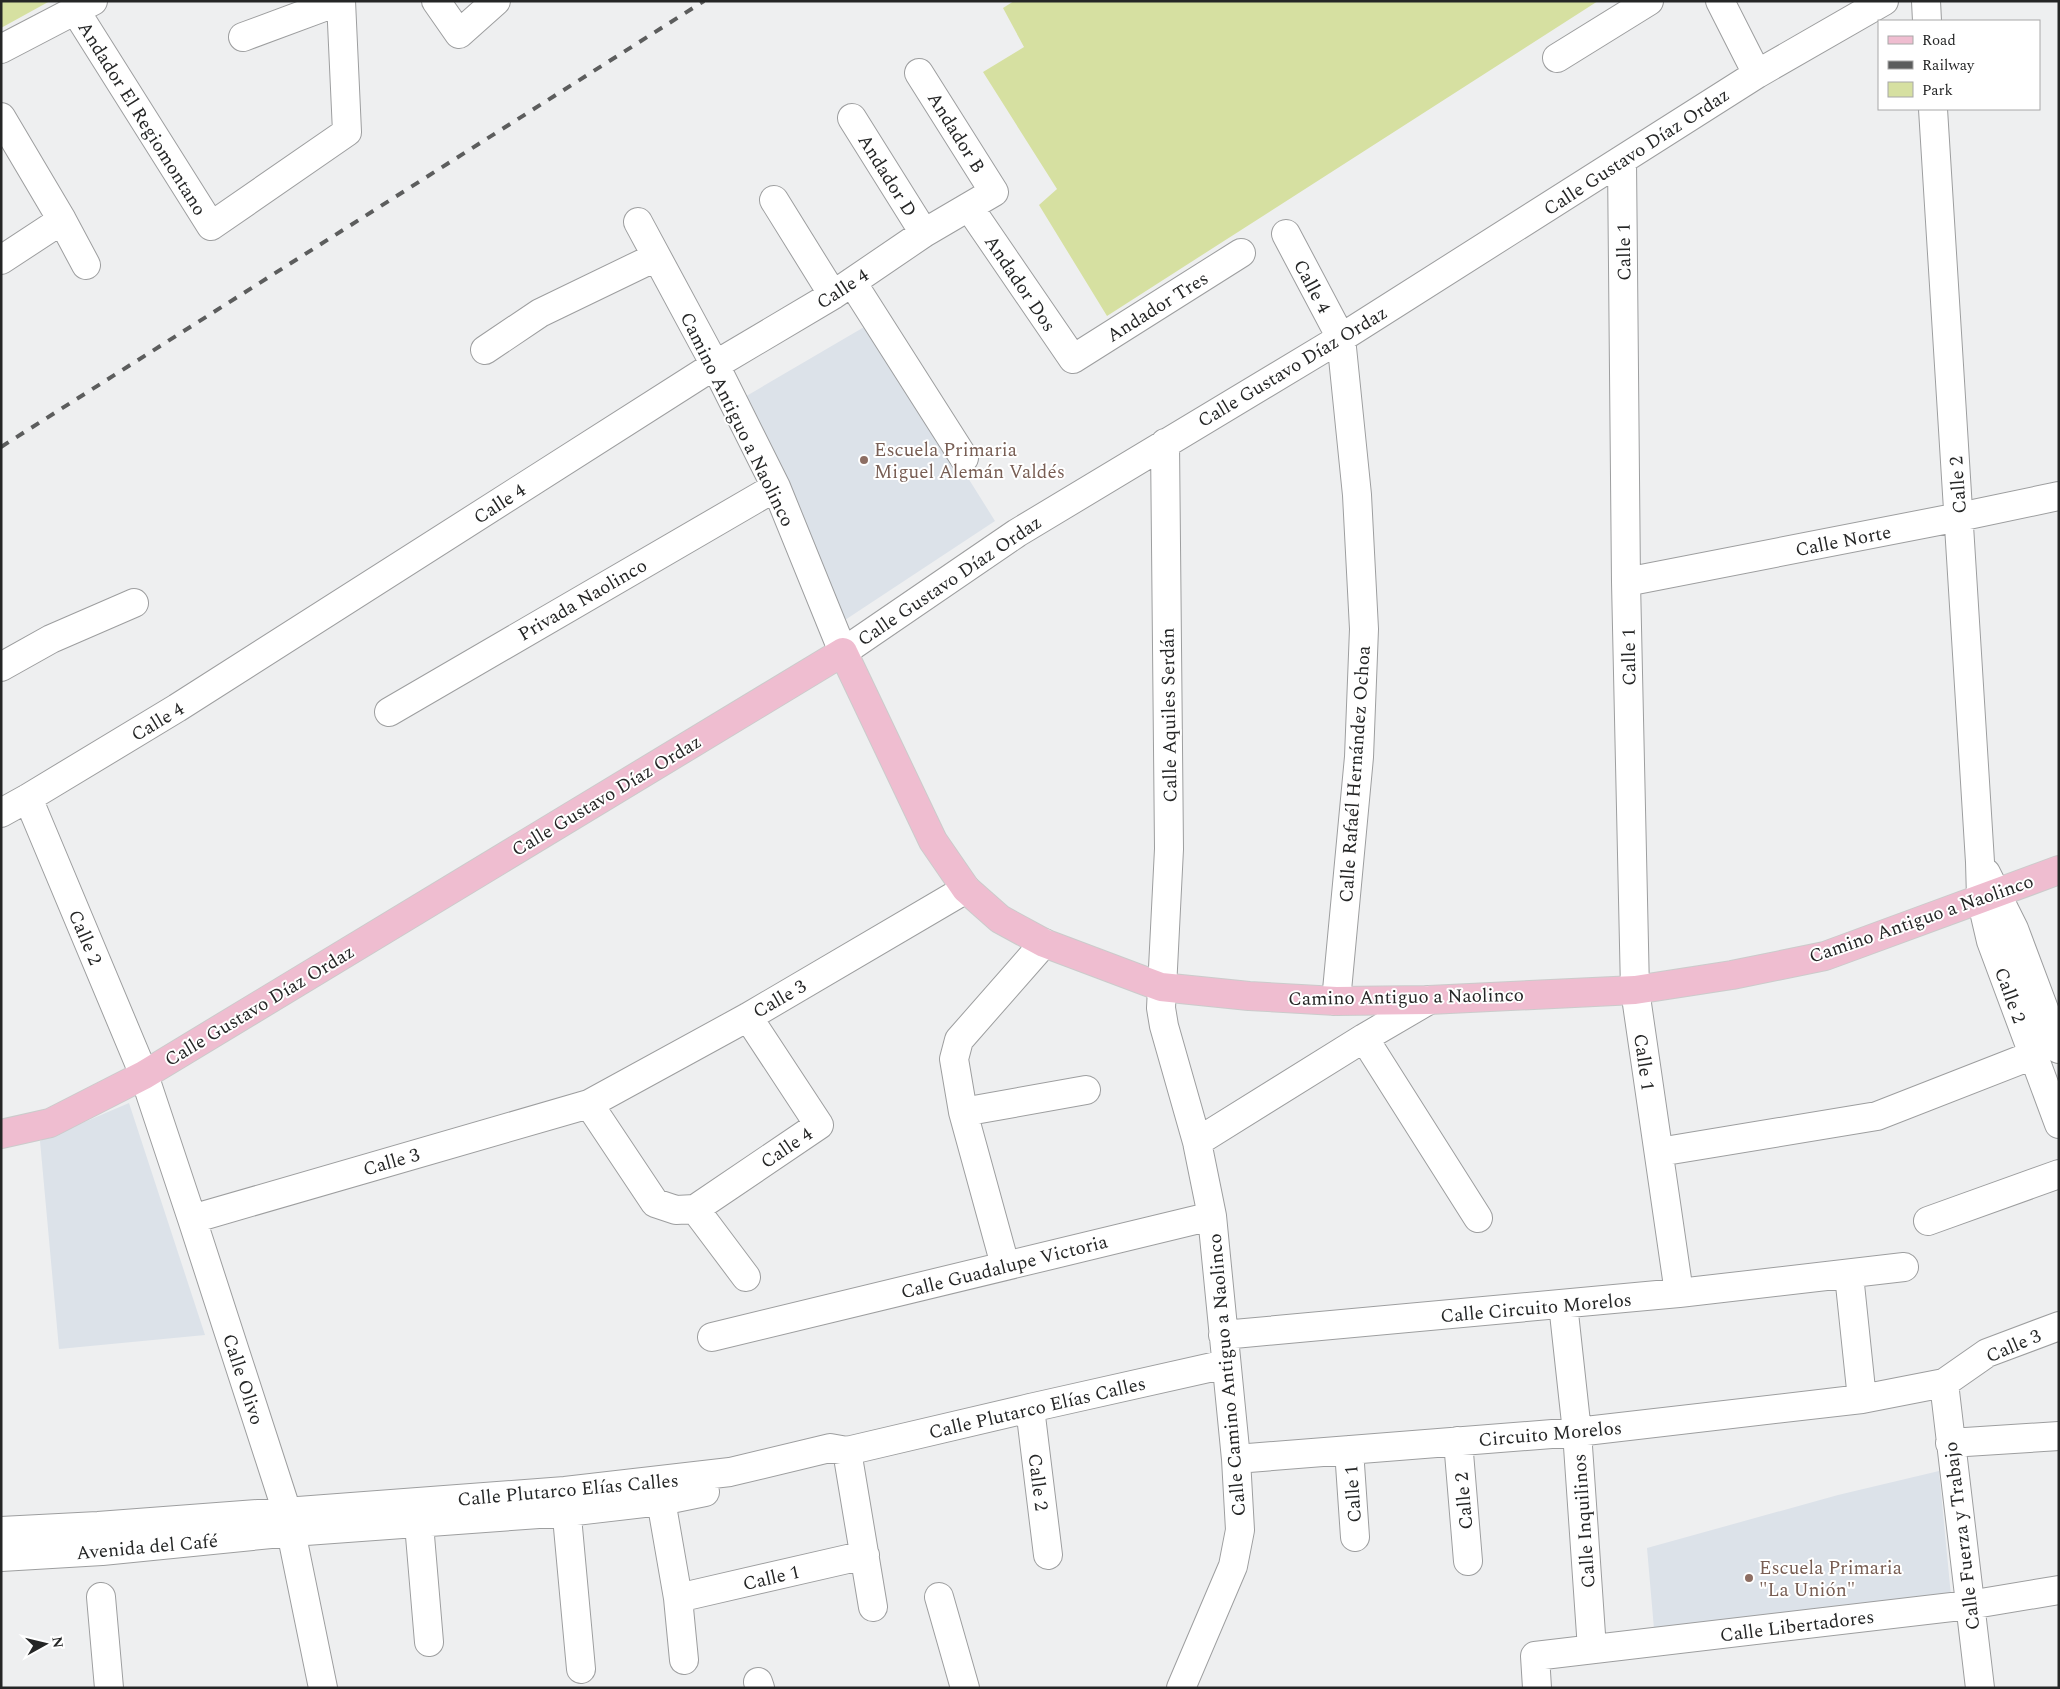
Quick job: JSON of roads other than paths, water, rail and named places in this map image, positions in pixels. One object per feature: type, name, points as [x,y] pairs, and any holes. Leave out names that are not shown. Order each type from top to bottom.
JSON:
[{"type":"main road","name":"Camino Antiguo a Naolinco","points":[[842,652],[934,841],[966,889],[1000,919],[1044,943],[1161,987],[1249,996],[1336,1001],[1429,1000],[1634,990],[1732,975],[1825,956],[2059,870]]},
{"type":"main road","name":"Calle Gustavo Díaz Ordaz","points":[[1,1134],[50,1123],[144,1075],[842,652]]},
{"type":"street","points":[[242,37],[340,1]]},
{"type":"street","name":"Andador El Regiomontano","points":[[84,6],[211,226],[347,132],[340,1]]},
{"type":"street","points":[[436,1],[459,34],[496,1]]},
{"type":"street","points":[[1557,58],[1649,1]]},
{"type":"street","points":[[1720,1],[1757,74]]},
{"type":"street","name":"Calle Gustavo Díaz Ordaz","points":[[842,652],[1017,533],[1341,338],[1757,74],[1884,1]]},
{"type":"street","points":[[1926,1],[1928,20]]},
{"type":"street","points":[[1,49],[84,6]]},
{"type":"street","name":"Andador B","points":[[919,73],[994,192]]},
{"type":"street","name":"Calle 2","points":[[1933,110],[1980,862],[1988,895],[1991,941],[2052,1048],[2059,1124]]},
{"type":"street","name":"Andador D","points":[[852,118],[924,233]]},
{"type":"street","points":[[5,130],[62,220],[86,266]]},
{"type":"street","name":"Calle 1","points":[[1622,161],[1626,582],[1634,990],[1679,1293]]},
{"type":"street","name":"Calle 4","points":[[1,812],[28,798],[177,708],[715,365],[842,289],[924,233],[994,192]]},
{"type":"street","points":[[774,200],[842,289],[964,458]]},
{"type":"street","name":"Andador Dos","points":[[969,207],[1073,359]]},
{"type":"street","points":[[1,260],[62,220]]},
{"type":"street","name":"Camino Antiguo a Naolinco","points":[[638,222],[715,365],[776,487],[842,652]]},
{"type":"street","name":"Calle 4","points":[[1286,234],[1341,338]]},
{"type":"street","name":"Andador Tres","points":[[1073,359],[1241,253]]},
{"type":"street","points":[[486,350],[540,313],[656,257]]},
{"type":"street","name":"Calle Rafaél Hernández Ochoa","points":[[1336,1001],[1359,757],[1364,629],[1357,495],[1341,338]]},
{"type":"street","name":"Calle Aquiles Serdán","points":[[1161,987],[1169,849],[1165,443]]},
{"type":"street","name":"Privada Naolinco","points":[[389,712],[776,487]]},
{"type":"street","name":"Calle Norte","points":[[1626,582],[2059,496]]},
{"type":"street","points":[[1,667],[51,639],[134,603]]},
{"type":"street","name":"Calle 2","points":[[28,798],[144,1075]]},
{"type":"street","name":"Calle 3","points":[[192,1219],[589,1104],[748,1016],[966,889]]},
{"type":"street","points":[[1005,1265],[963,1112],[954,1059],[959,1040],[1044,943]]},
{"type":"street","name":"Calle Camino Antiguo a Naolinco","points":[[1161,987],[1161,1008],[1164,1026],[1197,1142],[1212,1216],[1236,1459],[1240,1530],[1233,1566],[1181,1688]]},
{"type":"street","points":[[1197,1142],[1364,1038],[1429,1000]]},
{"type":"street","name":"Calle 4","points":[[695,1209],[819,1125],[748,1016]]},
{"type":"street","points":[[1364,1038],[1478,1218]]},
{"type":"street","points":[[1659,1152],[1877,1116],[2052,1048]]},
{"type":"street","name":"Calle Olivo","points":[[144,1075],[289,1522],[323,1688]]},
{"type":"street","points":[[963,1112],[1086,1090]]},
{"type":"street","points":[[589,1104],[655,1202],[676,1210],[695,1209],[746,1278]]},
{"type":"street","points":[[1928,1221],[2059,1174]]},
{"type":"street","name":"Calle Guadalupe Victoria","points":[[712,1337],[1212,1216]]},
{"type":"street","name":"Calle Circuito Morelos","points":[[1223,1335],[1679,1293],[1850,1275],[1904,1267]]},
{"type":"street","points":[[1850,1275],[1862,1399]]},
{"type":"street","name":"Calle Inquilinos","points":[[1563,1304],[1577,1432],[1592,1649]]},
{"type":"street","name":"Calle 3","points":[[1944,1383],[1988,1353],[2059,1326]]},
{"type":"street","name":"Calle Plutarco Elías Calles","points":[[289,1522],[566,1501],[659,1491],[830,1448],[847,1451],[1226,1364]]},
{"type":"street","name":"Circuito Morelos","points":[[1236,1459],[1577,1432],[1862,1399],[1944,1383]]},
{"type":"street","name":"Calle Fuerza y Trabajo","points":[[1944,1383],[1980,1688]]},
{"type":"street","name":"Calle 2","points":[[1030,1408],[1048,1556]]},
{"type":"street","points":[[1950,1444],[2059,1436]]},
{"type":"street","name":"Calle 2","points":[[1458,1442],[1468,1562]]},
{"type":"street","name":"Calle 1","points":[[1349,1450],[1355,1537]]},
{"type":"street","points":[[847,1451],[873,1607]]},
{"type":"street","points":[[659,1491],[678,1598],[684,1660]]},
{"type":"street","points":[[566,1501],[581,1669]]},
{"type":"street","name":"Calle Plutarco Elías Calles","points":[[289,1522],[419,1524],[566,1501]]},
{"type":"street","name":"Avenida del Café","points":[[1,1557],[100,1539],[289,1522]]},
{"type":"street","points":[[419,1524],[428,1642]]},
{"type":"street","name":"Avenida del Café","points":[[1,1531],[100,1539]]},
{"type":"street","name":"Calle 1","points":[[678,1598],[865,1556]]},
{"type":"street","name":"Calle Libertadores","points":[[1537,1688],[1535,1656],[1969,1605],[2059,1590]]},
{"type":"street","points":[[101,1597],[109,1688]]},
{"type":"street","points":[[939,1597],[966,1688]]},
{"type":"railway","points":[[1,447],[704,1]]},
{"type":"place","name":"Escuela Primaria Miguel Alemán Valdés","points":[[864,460]]},
{"type":"place","name":"Escuela Primaria \"La Unión\"","points":[[1749,1578]]}]
